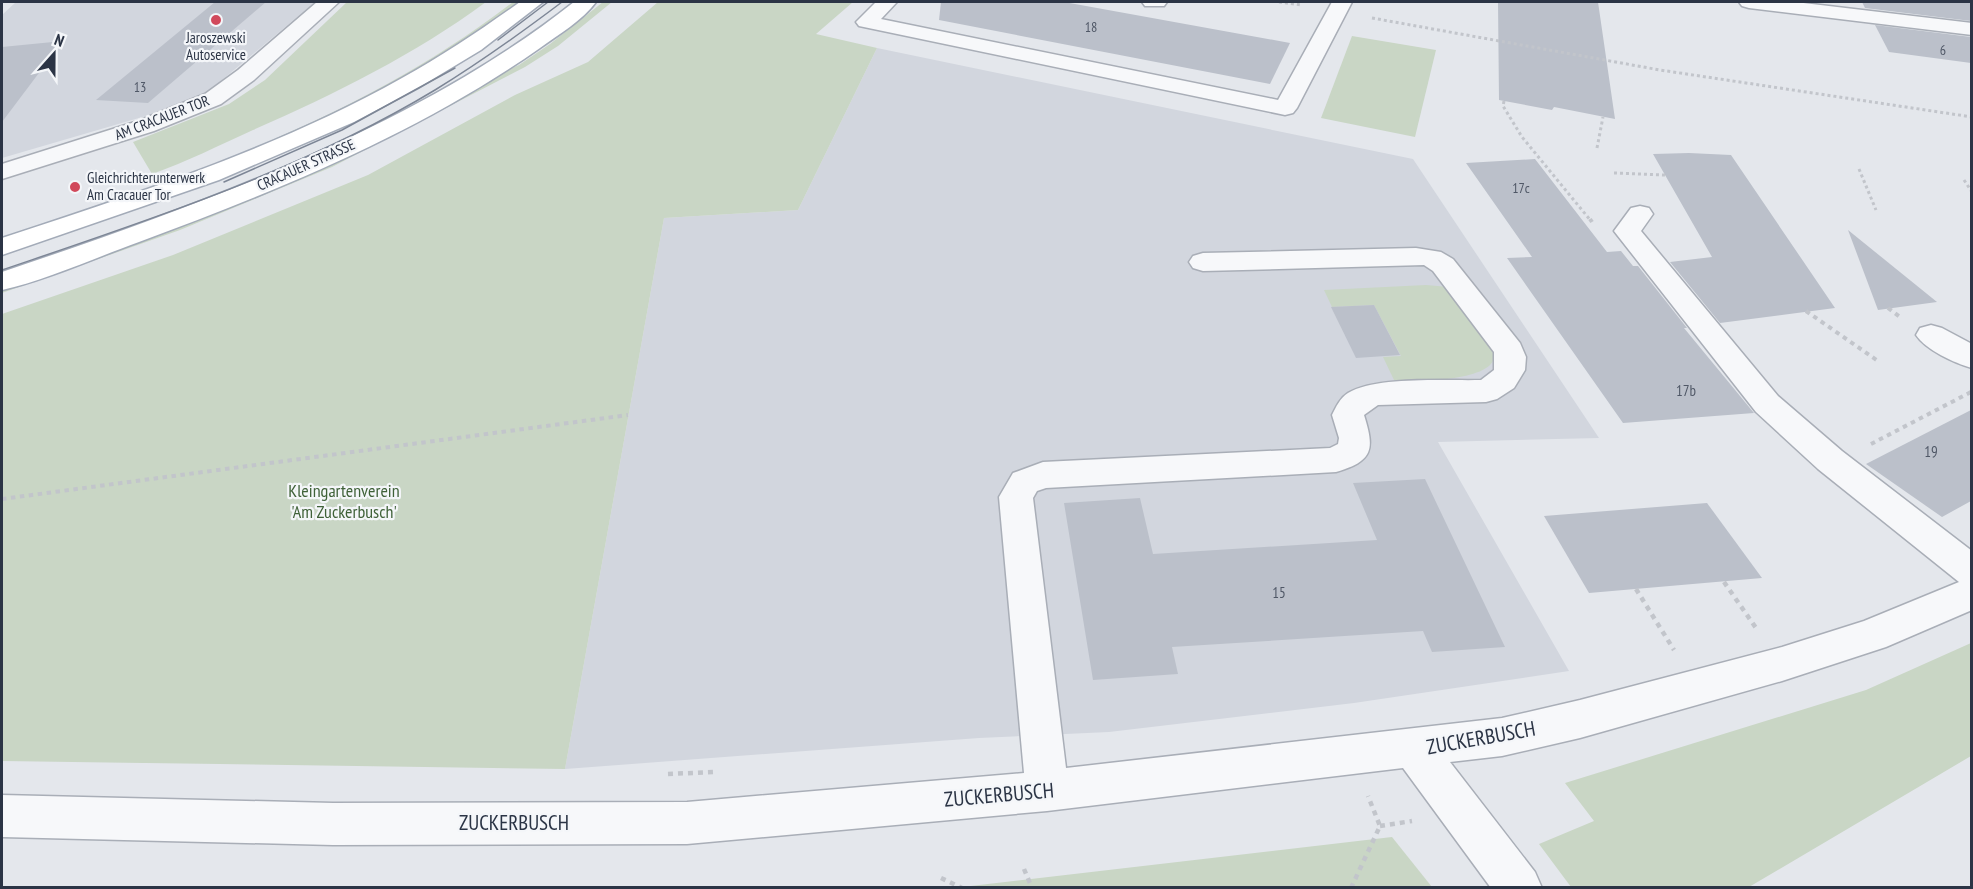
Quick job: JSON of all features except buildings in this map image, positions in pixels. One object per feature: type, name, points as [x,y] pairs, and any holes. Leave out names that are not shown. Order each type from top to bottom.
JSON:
[{"type":"main road","name":"CRACAUER STRASSE","points":[[2,247],[163,194],[236,166],[333,124],[424,76],[472,46],[532,2]]},
{"type":"main road","name":"CRACAUER STRASSE","points":[[2,281],[178,218],[321,159],[432,104],[506,62],[544,36],[586,2]]},
{"type":"street","name":"AM CRACAUER TOR","points":[[2,172],[146,126],[213,99],[246,75],[329,2]]},
{"type":"street","points":[[887,2],[866,22],[1285,108],[1339,7]]},
{"type":"street","points":[[1749,2],[1971,29]]},
{"type":"street","points":[[1640,214],[1626,231],[1767,404],[1830,460],[1971,572]]},
{"type":"street","points":[[1047,791],[1016,497],[1025,482],[1043,475],[1336,460],[1353,450],[1355,438],[1348,414],[1356,403],[1365,397],[1375,394],[1486,391],[1500,384],[1511,369],[1512,359],[1509,350],[1449,271],[1431,258],[1416,256],[1203,262]]},
{"type":"street","points":[[1931,335],[1971,358]]},
{"type":"street","name":"ZUCKERBUSCH","points":[[2,816],[333,824],[687,823],[1047,791],[1502,737],[1782,664],[1872,635],[1971,593]]},
{"type":"street","points":[[1414,749],[1519,888]]},
{"type":"path","points":[[1339,7],[1660,70],[1971,117]]},
{"type":"path","points":[[1504,101],[1503,106],[1522,137],[1593,224]]},
{"type":"path","points":[[1597,148],[1603,117]]},
{"type":"path","points":[[1859,169],[1876,210]]},
{"type":"path","points":[[1614,173],[1665,175]]},
{"type":"path","points":[[1964,180],[1971,192]]},
{"type":"path","points":[[1806,311],[1878,361]]},
{"type":"path","points":[[1863,448],[1971,392]]},
{"type":"path","points":[[2,499],[628,415]]},
{"type":"path","points":[[1724,582],[1782,664]]},
{"type":"path","points":[[1636,589],[1697,687]]},
{"type":"path","points":[[1351,888],[1380,826]]},
{"type":"path","points":[[1024,869],[1032,888]]},
{"type":"path","points":[[941,878],[962,888]]},
{"type":"shaded area","points":[[16,2],[315,2],[197,101],[2,158],[2,15]]},
{"type":"shaded area","points":[[877,48],[1413,159],[1599,438],[1438,442],[1569,671],[1354,703],[1109,732],[979,738],[565,769],[664,218],[798,210]]},
{"type":"green space","points":[[347,2],[486,2],[431,39],[344,88],[152,174],[133,142],[229,104],[265,80]]},
{"type":"green space","points":[[513,2],[525,2],[500,21],[357,107],[141,197],[2,244],[2,239],[202,169],[332,112],[395,80],[455,43]]},
{"type":"green space","points":[[603,2],[612,2],[558,46],[525,67],[332,167],[180,230],[2,293],[2,286],[46,271],[519,65],[550,44]]},
{"type":"green space","name":"Kleingartenverein 'Am Zuckerbusch'","points":[[658,2],[853,2],[816,34],[877,48],[798,210],[664,218],[565,769],[2,761],[2,314],[173,255],[368,175],[515,95],[588,62]]},
{"type":"green space","points":[[1352,36],[1436,50],[1415,137],[1321,118]]},
{"type":"green space","points":[[1426,285],[1449,287],[1463,300],[1494,355],[1491,364],[1483,370],[1454,378],[1399,383],[1394,380],[1383,357],[1401,356],[1374,305],[1332,307],[1324,290]]},
{"type":"green space","points":[[1971,643],[1971,756],[1749,887],[1571,887],[1539,844],[1594,821],[1565,783],[1866,690]]},
{"type":"green space","points":[[1392,837],[1432,887],[962,887]]},
{"type":"tram line","points":[[498,40],[548,2]]},
{"type":"tram line","points":[[2,270],[223,192],[331,145],[435,90],[500,48],[562,2]]},
{"type":"tram line","points":[[224,182],[342,130],[455,68]]},
{"type":"place","name":"Jaroszewski Autoservice","points":[[216,20]]},
{"type":"place","name":"Gleichrichterunterwerk Am Cracauer Tor","points":[[75,187]]}]
